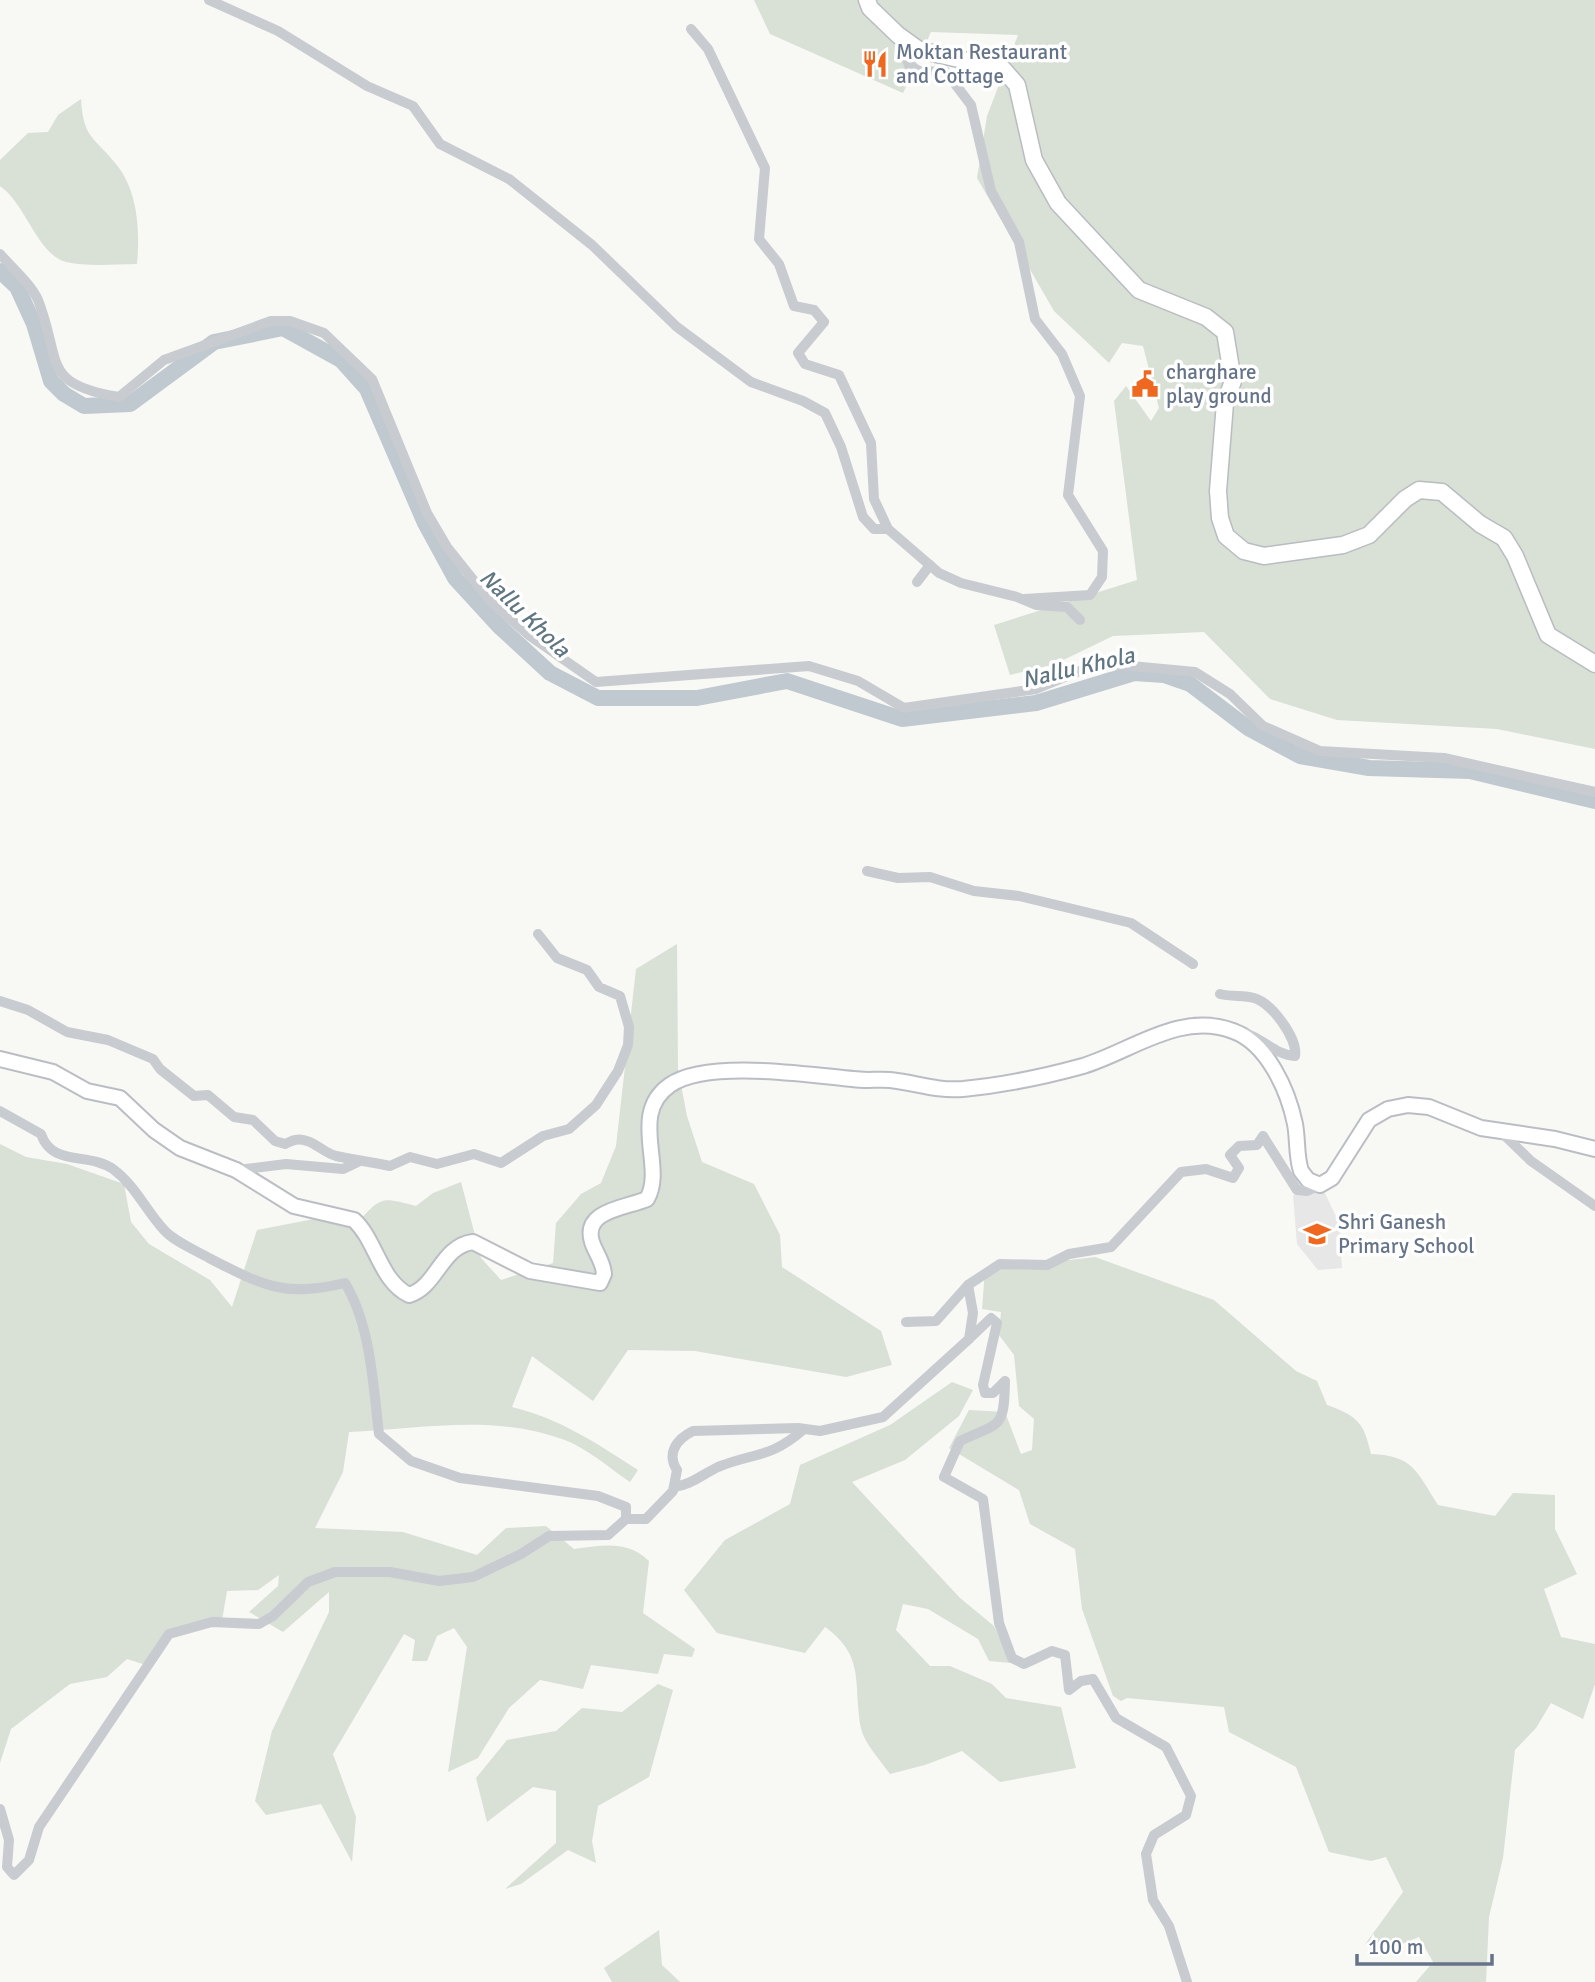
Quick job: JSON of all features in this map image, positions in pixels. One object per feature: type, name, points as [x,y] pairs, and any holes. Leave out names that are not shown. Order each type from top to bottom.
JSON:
[{"type":"main road","points":[[867,0],[870,8],[898,35],[919,50],[1003,69],[1017,85],[1034,160],[1058,202],[1139,290],[1206,317],[1225,332],[1233,381],[1225,403],[1218,491],[1220,518],[1226,536],[1244,551],[1264,556],[1343,545],[1369,535],[1405,499],[1419,490],[1442,492],[1480,524],[1504,538],[1516,556],[1548,635],[1595,664]]},
{"type":"main road","points":[[0,1059],[53,1072],[87,1091],[120,1098],[165,1139],[236,1170],[294,1206],[354,1220],[392,1280],[401,1291],[409,1294],[425,1285],[439,1265],[456,1248],[473,1242],[530,1271],[596,1284],[603,1280],[604,1274],[591,1240],[593,1221],[600,1214],[647,1199],[653,1183],[648,1135],[650,1121],[663,1091],[685,1077],[705,1073],[764,1072],[891,1080],[931,1090],[984,1087],[1014,1084],[1083,1065],[1189,1025],[1234,1031],[1250,1039],[1263,1052],[1289,1105],[1301,1171],[1308,1180],[1320,1185],[1332,1178],[1368,1120],[1388,1109],[1408,1105],[1429,1107],[1481,1128],[1502,1133],[1547,1138],[1595,1149]]},
{"type":"street","points":[[209,0],[278,31],[367,86],[413,106],[440,144],[509,179],[592,245],[677,327],[702,346],[751,382],[803,401],[825,413],[841,447],[863,517],[874,529],[888,529]]},
{"type":"street","points":[[691,29],[708,49],[765,168],[759,239],[779,264],[794,306],[814,310],[824,322],[797,353],[805,365],[839,375],[871,443],[874,499],[888,529],[930,565],[961,583],[1036,605],[1066,607],[1080,620]]},
{"type":"street","points":[[898,35],[909,65],[919,71],[946,72],[971,105],[991,191],[1019,242],[1035,319],[1062,354],[1080,396],[1069,495],[1103,551],[1102,577],[1090,594],[1023,599]]},
{"type":"street","points":[[0,254],[37,298],[58,371],[72,385],[91,393],[118,397],[164,360],[271,321],[290,321],[324,333],[372,379],[427,513],[447,547],[491,603],[530,636],[596,682],[809,666],[858,681],[904,708],[1036,689],[1099,663],[1195,672],[1230,694],[1263,726],[1320,751],[1444,758],[1595,792]]},
{"type":"street","points":[[917,582],[930,565]]},
{"type":"street","points":[[867,871],[898,878],[930,877],[974,891],[1019,896],[1131,923],[1194,964]]},
{"type":"street","points":[[0,1001],[28,1010],[67,1032],[108,1040],[153,1059],[160,1069],[194,1096],[208,1095],[234,1117],[253,1120],[275,1141],[285,1144],[295,1140],[310,1141],[326,1152],[360,1161],[380,1161],[390,1166],[410,1157],[420,1157],[437,1164],[474,1154],[501,1163],[543,1136],[569,1129],[587,1116],[618,1071],[628,1045],[629,1027],[620,996],[599,986],[587,970],[557,958],[538,934]]},
{"type":"street","points":[[1220,994],[1239,999],[1255,998],[1263,1003],[1294,1035],[1295,1056],[1266,1044],[1253,1033],[1234,1031]]},
{"type":"street","points":[[0,1111],[41,1134],[46,1147],[57,1154],[111,1167],[150,1208],[164,1230],[188,1247],[257,1282],[284,1290],[312,1291],[345,1283],[356,1301],[379,1434],[411,1461],[460,1478],[613,1499],[626,1507],[626,1519]]},
{"type":"street","points":[[1502,1133],[1531,1161],[1595,1206]]},
{"type":"street","points":[[906,1322],[936,1321],[968,1285],[1000,1264],[1047,1265],[1069,1254],[1111,1247],[1181,1172],[1206,1169],[1233,1178],[1239,1168],[1230,1155],[1239,1146],[1257,1145],[1263,1136],[1297,1189],[1307,1191],[1320,1185]]},
{"type":"street","points":[[236,1170],[286,1164],[343,1169],[360,1161]]},
{"type":"street","points":[[968,1285],[973,1313],[969,1339]]},
{"type":"street","points":[[0,1809],[9,1840],[7,1867],[14,1875],[29,1860],[39,1826],[169,1634],[212,1622],[259,1624],[273,1616],[308,1582],[335,1572],[390,1572],[439,1581],[473,1577],[549,1536],[559,1534],[579,1538],[608,1535],[626,1519],[646,1518],[673,1491],[677,1470],[673,1464],[673,1448],[682,1437],[692,1431],[829,1429],[884,1416],[991,1318],[997,1323],[983,1385],[985,1393],[993,1393],[1005,1381],[1004,1415],[1000,1422],[960,1441],[944,1477],[983,1499],[999,1623],[1012,1658],[1024,1664],[1052,1651],[1065,1655],[1069,1690],[1081,1681],[1093,1679],[1116,1718],[1166,1747],[1191,1796],[1186,1815],[1154,1835],[1146,1854],[1153,1900],[1169,1926],[1186,1982]]},
{"type":"street","points":[[674,1487],[689,1484],[718,1467],[772,1452],[803,1430]]},
{"type":"shaded area","points":[[754,0],[1595,0],[1595,749],[1497,729],[1337,720],[1270,699],[1204,632],[1113,636],[1055,664],[1010,675],[994,625],[1137,580],[1114,401],[1126,386],[1151,421],[1159,408],[1143,346],[1122,343],[1109,363],[1054,311],[977,178],[987,116],[1018,35],[931,32],[903,93],[770,34]]},
{"type":"shaded area","points":[[81,99],[88,131],[119,168],[130,189],[138,226],[137,264],[83,264],[66,262],[56,257],[39,239],[17,204],[0,186],[0,160],[28,133],[48,132],[58,115]]},
{"type":"shaded area","points":[[677,944],[678,1069],[687,1116],[702,1162],[754,1184],[780,1235],[782,1267],[881,1331],[892,1365],[846,1377],[695,1351],[628,1350],[593,1401],[532,1356],[512,1407],[562,1425],[607,1450],[638,1470],[630,1482],[580,1447],[536,1431],[456,1425],[349,1432],[343,1472],[315,1528],[403,1532],[477,1555],[506,1528],[546,1526],[574,1549],[614,1546],[632,1550],[649,1561],[643,1613],[695,1649],[692,1657],[664,1654],[658,1674],[591,1665],[583,1689],[540,1680],[509,1708],[478,1758],[448,1772],[467,1647],[454,1628],[437,1636],[427,1661],[412,1661],[415,1640],[404,1634],[333,1754],[356,1817],[352,1862],[321,1804],[266,1815],[255,1801],[272,1731],[329,1612],[329,1592],[283,1632],[249,1612],[278,1586],[279,1575],[258,1590],[227,1591],[221,1626],[166,1631],[149,1666],[127,1659],[107,1677],[70,1684],[11,1729],[0,1763],[0,1144],[26,1157],[67,1164],[124,1184],[131,1222],[149,1244],[210,1280],[232,1307],[257,1230],[319,1218],[357,1223],[377,1203],[389,1200],[416,1206],[433,1193],[461,1182],[481,1258],[501,1280],[553,1263],[556,1223],[581,1194],[601,1183],[616,1146],[636,969]]},
{"type":"shaded area","name":"Shri Ganesh Primary School","points":[[1323,1189],[1339,1223],[1342,1268],[1318,1270],[1297,1244],[1293,1195]]},
{"type":"shaded area","points":[[1095,1257],[1214,1300],[1296,1371],[1317,1381],[1327,1405],[1346,1413],[1358,1422],[1366,1435],[1371,1454],[1385,1455],[1405,1462],[1418,1474],[1438,1505],[1495,1516],[1513,1493],[1555,1495],[1555,1529],[1577,1574],[1544,1589],[1561,1637],[1595,1644],[1595,1684],[1583,1719],[1551,1703],[1536,1728],[1515,1750],[1503,1858],[1489,1917],[1486,1982],[1416,1982],[1433,1962],[1419,1937],[1375,1955],[1366,1943],[1403,1892],[1386,1857],[1371,1861],[1329,1852],[1296,1767],[1229,1732],[1224,1707],[1127,1698],[1121,1701],[1113,1696],[1082,1609],[1075,1549],[1030,1524],[1019,1490],[949,1448],[969,1410],[1005,1412],[1021,1454],[1032,1450],[1034,1419],[1019,1406],[1014,1355],[999,1335],[1001,1312],[982,1309],[985,1270]]},
{"type":"shaded area","points":[[952,1382],[973,1390],[959,1416],[905,1460],[852,1482],[960,1598],[994,1626],[1011,1663],[989,1661],[978,1639],[928,1609],[903,1604],[896,1630],[930,1666],[950,1666],[992,1684],[1006,1698],[1061,1707],[1076,1768],[1000,1782],[962,1751],[890,1774],[863,1734],[852,1660],[838,1638],[825,1627],[805,1653],[717,1633],[684,1590],[725,1540],[790,1504],[800,1465],[890,1425]]},
{"type":"shaded area","points":[[658,1684],[673,1690],[649,1777],[598,1806],[592,1841],[596,1863],[568,1850],[521,1884],[505,1889],[556,1843],[556,1791],[533,1787],[487,1822],[476,1778],[507,1740],[556,1731],[582,1708],[622,1712]]},
{"type":"shaded area","points":[[659,1930],[662,1965],[680,1982],[612,1982],[604,1968]]},
{"type":"waterway","name":"Nallu Khola","points":[[0,271],[17,287],[34,324],[51,381],[64,394],[84,406],[130,404],[214,342],[283,328],[341,360],[367,389],[425,523],[455,578],[499,626],[550,673],[598,698],[697,698],[787,681],[902,719],[1036,703],[1134,673],[1164,675],[1190,684],[1248,728],[1300,756],[1369,768],[1470,771],[1595,801]]},
{"type":"place","name":"Moktan Restaurant and Cottage","points":[[875,64]]},
{"type":"place","name":"charghare play ground","points":[[1145,384]]},
{"type":"place","name":"Shri Ganesh Primary School","points":[[1317,1234]]}]
